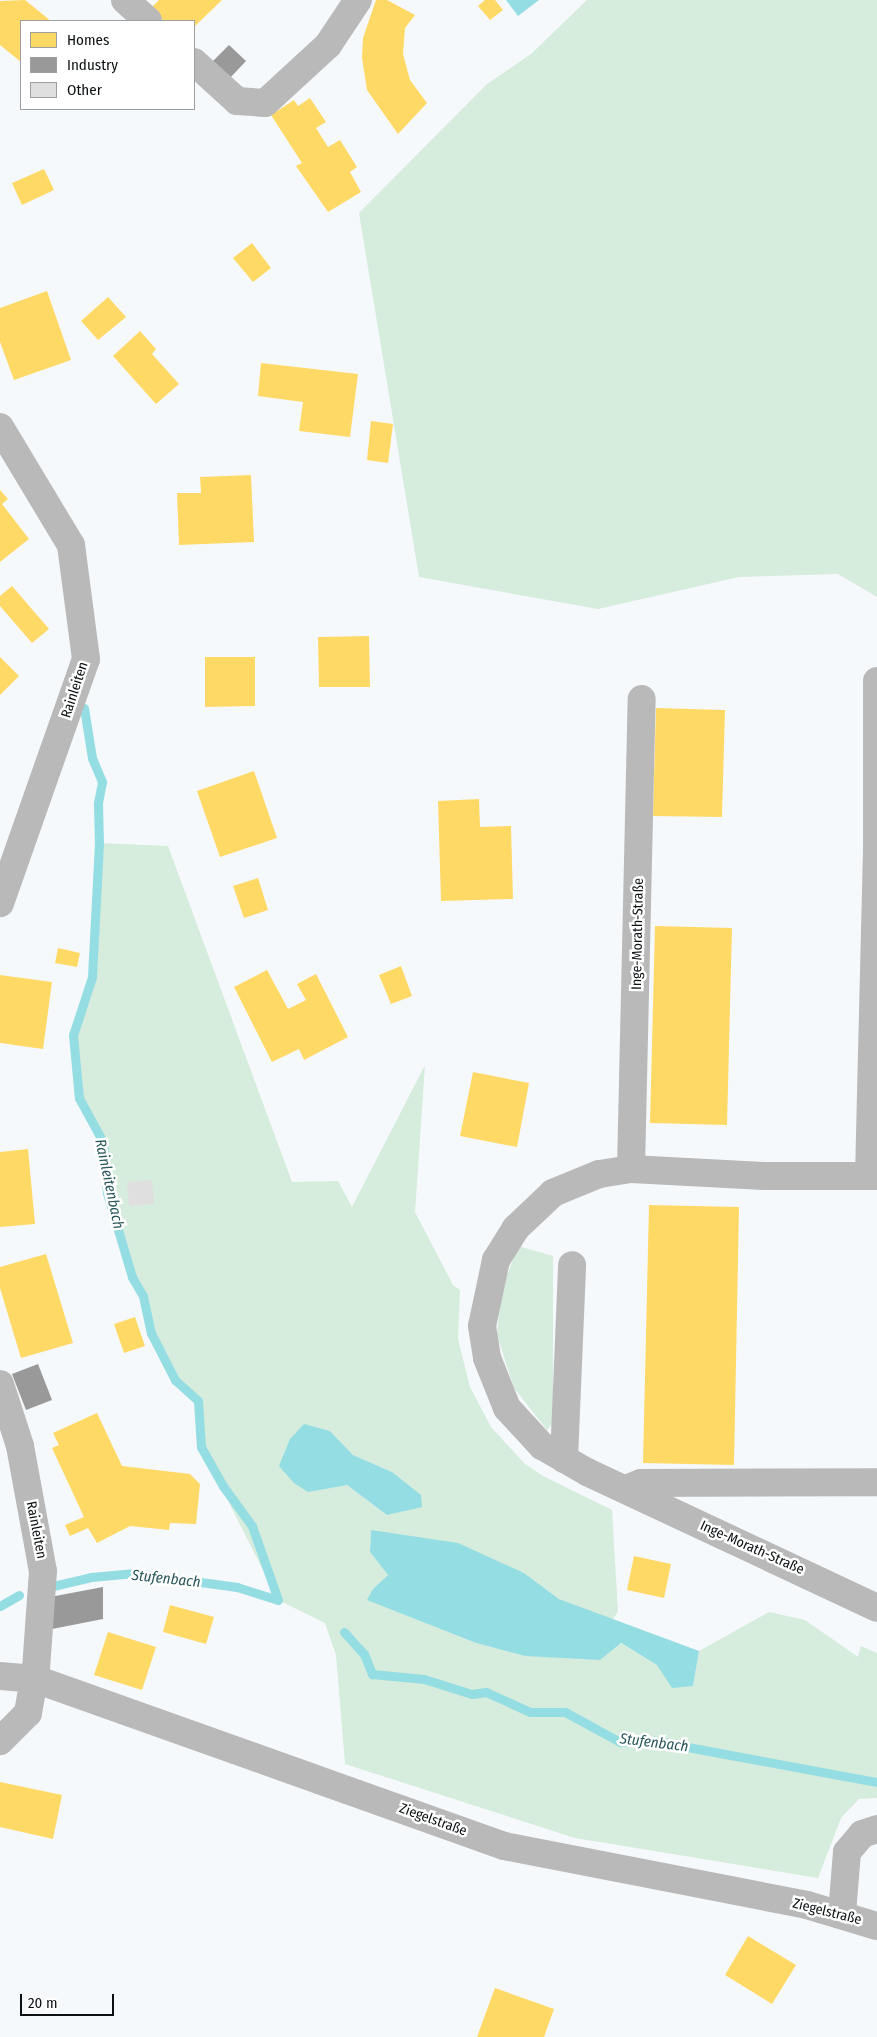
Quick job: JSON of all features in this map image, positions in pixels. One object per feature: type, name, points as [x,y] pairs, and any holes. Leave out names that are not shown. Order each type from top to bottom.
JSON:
[{"type":"street","points":[[125,0],[147,20]]},
{"type":"street","points":[[195,63],[237,101],[265,103],[328,45],[358,0]]},
{"type":"street","name":"Rainleiten","points":[[0,427],[71,545],[86,659],[0,903]]},
{"type":"street","name":"Inge-Morath-Straße","points":[[877,681],[873,1176],[764,1176],[631,1169],[606,1172],[578,1182],[553,1193],[537,1206],[505,1242],[496,1260],[488,1288],[482,1326],[487,1358],[495,1384],[507,1408],[527,1432],[564,1459],[877,1608]]},
{"type":"street","name":"Inge-Morath-Straße","points":[[631,1169],[642,699]]},
{"type":"street","points":[[564,1459],[572,1266]]},
{"type":"street","name":"Rainleiten","points":[[0,1384],[20,1446],[44,1571],[35,1679],[28,1713],[0,1740]]},
{"type":"street","points":[[626,1490],[641,1482],[877,1482]]},
{"type":"street","name":"Ziegelstraße","points":[[0,1676],[35,1679],[504,1846],[842,1914],[877,1926]]},
{"type":"street","points":[[842,1914],[847,1852],[862,1834],[877,1829]]},
{"type":"green space","points":[[587,0],[877,0],[877,597],[838,574],[739,577],[598,609],[419,577],[359,213],[487,84],[531,54]]},
{"type":"green space","points":[[99,843],[168,846],[292,1182],[338,1181],[352,1207],[425,1065],[415,1212],[453,1285],[460,1290],[458,1339],[470,1387],[491,1427],[525,1464],[543,1476],[612,1510],[618,1612],[612,1620],[559,1599],[524,1573],[371,1530],[370,1552],[388,1575],[373,1589],[368,1600],[476,1643],[525,1656],[620,1643],[693,1686],[699,1651],[769,1612],[805,1620],[858,1657],[861,1646],[877,1653],[877,1798],[859,1799],[841,1818],[818,1878],[575,1838],[345,1764],[336,1655],[325,1623],[278,1600],[201,1447],[198,1402],[175,1380],[151,1333],[143,1296],[132,1277],[107,1193],[103,1142],[79,1098],[73,1035],[92,977]],"holes":[[[330,1431],[353,1455],[392,1472],[387,1515],[347,1485]]]},
{"type":"green space","points":[[518,1246],[553,1256],[553,1423],[547,1430],[514,1388],[497,1335],[501,1292]]},
{"type":"water","points":[[506,0],[539,0],[518,16]]},
{"type":"water","points":[[304,1424],[330,1431],[353,1455],[392,1472],[421,1495],[422,1507],[387,1515],[347,1485],[308,1492],[294,1483],[279,1466],[290,1439]]},
{"type":"water","points":[[371,1530],[458,1543],[524,1573],[559,1599],[699,1651],[693,1686],[672,1688],[657,1665],[621,1643],[600,1660],[525,1656],[476,1643],[367,1600],[373,1589],[388,1575],[370,1552]]},
{"type":"building: Homes","points":[[25,0],[50,20],[20,20],[20,61],[0,45],[0,1]]},
{"type":"building: Homes","points":[[159,0],[222,0],[195,26],[195,20],[163,20],[151,8]]},
{"type":"building: Homes","points":[[376,0],[387,0],[415,15],[405,28],[403,54],[410,80],[427,103],[398,134],[367,90],[362,58],[363,38]]},
{"type":"building: Homes","points":[[485,0],[495,0],[503,10],[490,20],[478,6]]},
{"type":"building: Homes","points":[[310,98],[326,122],[316,128],[328,147],[340,140],[357,167],[350,172],[361,192],[328,212],[296,166],[302,163],[271,115],[294,100],[298,106]]},
{"type":"building: Homes","points":[[44,169],[54,190],[22,205],[12,183]]},
{"type":"building: Homes","points":[[252,243],[271,268],[253,282],[233,258]]},
{"type":"building: Homes","points":[[47,291],[71,360],[14,380],[0,342],[0,308]]},
{"type":"building: Homes","points":[[108,297],[126,317],[98,340],[81,321]]},
{"type":"building: Homes","points":[[140,331],[156,349],[152,354],[179,384],[156,404],[113,356]]},
{"type":"building: Homes","points":[[261,363],[358,374],[350,437],[299,431],[303,402],[258,396]]},
{"type":"building: Homes","points":[[371,421],[393,424],[388,463],[367,460]]},
{"type":"building: Homes","points":[[251,475],[254,542],[179,545],[177,493],[201,493],[200,477]]},
{"type":"building: Homes","points":[[0,490],[8,499],[2,504],[29,539],[0,562]]},
{"type":"building: Homes","points":[[12,586],[49,629],[32,643],[0,606],[0,596]]},
{"type":"building: Homes","points":[[369,636],[370,687],[319,687],[318,637]]},
{"type":"building: Homes","points":[[0,657],[19,676],[0,695]]},
{"type":"building: Homes","points":[[205,657],[255,657],[255,706],[205,707]]},
{"type":"building: Homes","points":[[656,708],[725,710],[722,817],[653,816]]},
{"type":"building: Homes","points":[[254,771],[277,838],[220,857],[197,791]]},
{"type":"building: Homes","points":[[479,799],[480,827],[511,826],[513,899],[441,901],[438,801]]},
{"type":"building: Homes","points":[[258,878],[268,910],[244,918],[233,886]]},
{"type":"building: Homes","points":[[655,926],[732,928],[727,1125],[650,1123]]},
{"type":"building: Homes","points":[[58,948],[80,953],[77,967],[55,963]]},
{"type":"building: Homes","points":[[401,966],[412,996],[391,1004],[379,975]]},
{"type":"building: Homes","points":[[267,970],[288,1009],[306,1000],[297,984],[316,974],[348,1037],[304,1060],[299,1049],[272,1062],[234,987]]},
{"type":"building: Homes","points":[[0,975],[52,982],[43,1049],[0,1043]]},
{"type":"building: Homes","points":[[473,1072],[529,1083],[517,1147],[460,1136]]},
{"type":"building: Homes","points":[[28,1149],[35,1224],[0,1227],[0,1152]]},
{"type":"building: Homes","points":[[649,1205],[739,1207],[734,1465],[643,1463]]},
{"type":"building: Homes","points":[[46,1254],[73,1343],[21,1358],[0,1288],[0,1267]]},
{"type":"building: Homes","points":[[135,1317],[145,1346],[124,1353],[114,1324]]},
{"type":"building: Homes","points":[[97,1413],[122,1466],[190,1474],[200,1484],[196,1524],[170,1523],[169,1530],[130,1526],[97,1543],[88,1528],[70,1536],[65,1525],[84,1517],[52,1448],[59,1445],[53,1433]]},
{"type":"building: Homes","points":[[634,1556],[671,1564],[664,1598],[627,1590]]},
{"type":"building: Homes","points":[[170,1605],[214,1617],[206,1644],[163,1632]]},
{"type":"building: Homes","points":[[108,1632],[156,1647],[142,1690],[94,1675]]},
{"type":"building: Homes","points":[[0,1782],[62,1795],[53,1839],[0,1827]]},
{"type":"building: Homes","points":[[748,1936],[796,1965],[772,2004],[725,1975]]},
{"type":"building: Homes","points":[[495,1988],[554,2009],[544,2037],[477,2037]]},
{"type":"building: Industry","points":[[229,45],[246,61],[229,79],[212,62]]},
{"type":"building: Industry","points":[[38,1364],[52,1400],[26,1410],[12,1374]]},
{"type":"building: Industry","points":[[103,1587],[103,1619],[52,1629],[50,1597]]},
{"type":"building: Other","points":[[152,1180],[154,1204],[129,1206],[127,1182]]},
{"type":"waterway","name":"Rainleitenbach","points":[[84,708],[92,758],[102,782],[98,803],[99,843],[92,977],[73,1035],[79,1098],[103,1142],[107,1193],[132,1277],[143,1296],[151,1333],[175,1380],[198,1401],[201,1447],[223,1486],[252,1526],[278,1600]]},
{"type":"waterway","name":"Stufenbach","points":[[53,1586],[91,1577],[135,1573],[237,1587],[278,1600]]},
{"type":"waterway","name":"Stufenbach","points":[[0,1606],[19,1595]]},
{"type":"waterway","name":"Stufenbach","points":[[344,1632],[364,1654],[372,1674],[424,1679],[472,1694],[486,1692],[530,1712],[565,1712],[620,1742],[655,1741],[877,1782]]}]
